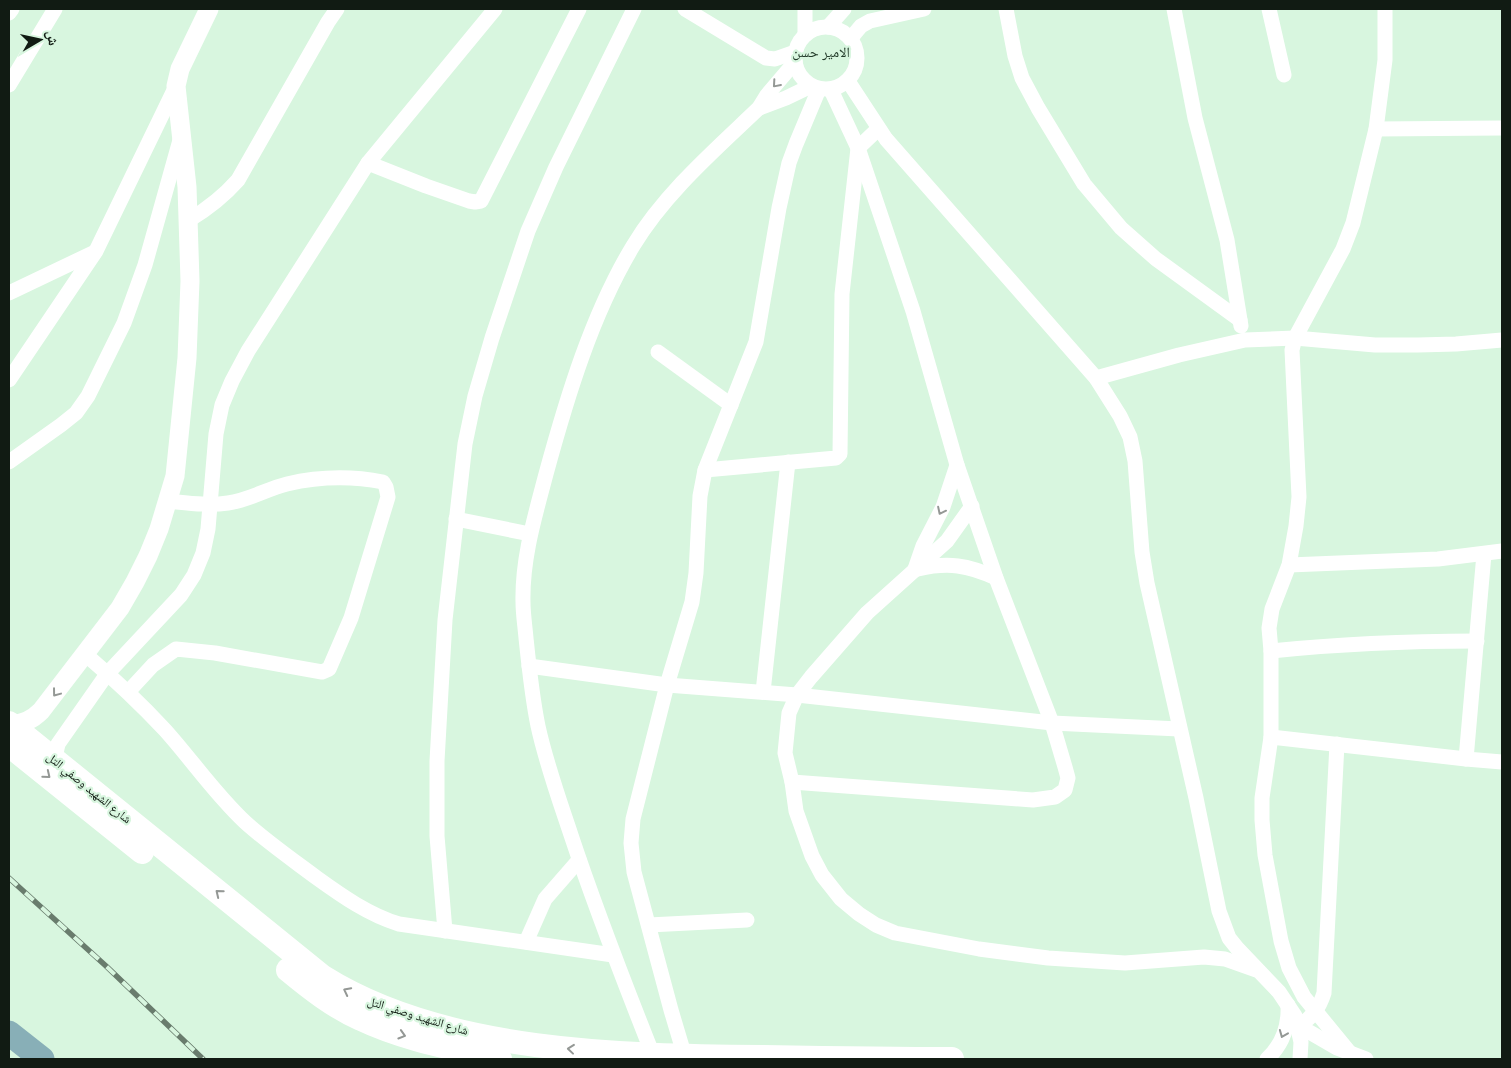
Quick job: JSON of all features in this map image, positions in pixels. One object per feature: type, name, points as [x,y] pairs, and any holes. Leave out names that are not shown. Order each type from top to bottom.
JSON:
[{"type":"main road","name":"شارع الشهيد وصفي التل","points":[[10,731],[57,762],[323,977],[346,992],[403,1014],[469,1033],[569,1050],[685,1057],[952,1059]]},
{"type":"main road","name":"شارع الشهيد وصفي التل","points":[[10,731],[314,991],[339,1007],[383,1029],[500,1059]]},
{"type":"street","points":[[9,14],[12,9]]},
{"type":"street","points":[[9,85],[55,9]]},
{"type":"street","points":[[9,380],[96,251],[176,86],[180,69],[209,9]]},
{"type":"street","points":[[189,220],[216,202],[238,180],[337,9]]},
{"type":"street","points":[[57,762],[58,744],[107,674],[181,595],[194,575],[203,553],[208,529],[216,434],[222,405],[248,351],[368,163],[494,9]]},
{"type":"street","points":[[368,163],[469,201],[481,201],[579,9]]},
{"type":"street","points":[[445,931],[436,836],[437,761],[445,620],[464,444],[492,338],[528,231],[556,167],[634,9]]},
{"type":"street","points":[[686,9],[766,58],[795,57]]},
{"type":"street","points":[[805,9],[805,35]]},
{"type":"street","points":[[828,27],[844,9]]},
{"type":"street","points":[[850,38],[861,26],[870,21],[924,9]]},
{"type":"street","points":[[1006,9],[1022,78],[1084,184],[1121,228],[1156,259],[1240,320]]},
{"type":"street","points":[[1174,9],[1195,118],[1227,240],[1245,340]]},
{"type":"street","points":[[1269,9],[1284,75]]},
{"type":"street","points":[[1350,1053],[1298,988],[1285,957],[1265,856],[1262,798],[1271,737],[1271,651],[1269,628],[1272,609],[1289,566],[1299,497],[1298,444],[1292,364],[1295,338],[1343,249],[1353,222],[1376,129],[1385,60],[1385,9]]},
{"type":"street","points":[[653,1055],[613,955],[579,860],[544,750],[534,704],[529,666],[523,601],[526,563],[530,534],[560,421],[577,371],[614,283],[634,245],[659,210],[683,183],[759,108],[766,95],[795,57],[799,43],[805,35],[816,28],[828,27],[844,32],[855,45],[858,55],[854,74],[840,87],[820,88],[759,108]]},
{"type":"street","points":[[792,782],[1033,800],[1055,797],[1066,790],[1068,778],[1052,723],[996,578],[958,465],[913,311],[858,148],[820,88],[804,80],[798,72],[795,57]]},
{"type":"street","points":[[848,81],[878,129],[1096,378],[1120,416],[1130,437],[1144,568],[1179,730],[1196,798],[1219,911],[1223,925],[1237,948],[1262,972],[1295,1016],[1299,1026],[1301,1042],[1300,1059]]},
{"type":"street","points":[[10,731],[42,712],[120,608],[148,556],[159,529],[174,476],[187,358],[190,281],[189,220],[176,86]]},
{"type":"street","points":[[685,1057],[670,1010],[634,872],[631,833],[667,685],[692,602],[696,573],[700,496],[705,470],[756,342],[779,208],[789,163],[820,88]]},
{"type":"street","points":[[1376,129],[1502,128]]},
{"type":"street","points":[[705,470],[836,458],[840,454],[842,294],[858,148],[878,129]]},
{"type":"street","points":[[9,462],[76,413],[88,396],[124,323],[145,266],[181,136]]},
{"type":"street","points":[[9,292],[96,251]]},
{"type":"street","points":[[1096,378],[1179,355],[1245,340],[1295,338],[1375,345],[1456,344],[1502,340]]},
{"type":"street","points":[[658,352],[731,405]]},
{"type":"street","points":[[763,692],[788,462]]},
{"type":"street","points":[[914,570],[923,546],[943,507],[958,465]]},
{"type":"street","points":[[128,692],[153,665],[176,649],[215,653],[322,672],[329,669],[352,618],[388,497],[383,482],[350,478],[286,484],[237,501],[210,505],[167,500]]},
{"type":"street","points":[[972,506],[947,541],[867,613],[797,695],[790,713],[785,753],[796,811],[803,834],[822,875],[841,899],[859,914],[889,931],[918,938],[979,949],[1048,958],[1117,963],[1204,957],[1225,959],[1262,972]]},
{"type":"street","points":[[456,519],[530,534]]},
{"type":"street","points":[[1289,566],[1438,559],[1502,551]]},
{"type":"street","points":[[1466,759],[1484,554]]},
{"type":"street","points":[[914,570],[935,565],[956,565],[976,569],[996,578]]},
{"type":"street","points":[[1271,651],[1324,645],[1381,642],[1477,641]]},
{"type":"street","points":[[85,654],[128,692],[165,730],[218,794],[246,822],[299,865],[358,906],[387,921],[399,924],[613,955]]},
{"type":"street","points":[[529,666],[667,685],[797,695],[1052,723],[1179,730]]},
{"type":"street","points":[[1271,737],[1502,762]]},
{"type":"street","points":[[1299,1026],[1316,1012],[1324,993],[1337,744]]},
{"type":"street","points":[[526,942],[545,899],[579,860]]},
{"type":"street","points":[[649,925],[747,920]]},
{"type":"street","points":[[1267,1059],[1276,1049],[1285,1032],[1288,1023],[1288,1005]]},
{"type":"street","points":[[1299,1026],[1350,1053],[1366,1059]]},
{"type":"waterway","points":[[9,1033],[42,1059]]},
{"type":"railway","points":[[9,878],[106,966],[203,1059]]},
{"type":"district","name":"الامير حسن","points":[[821,52]]}]
